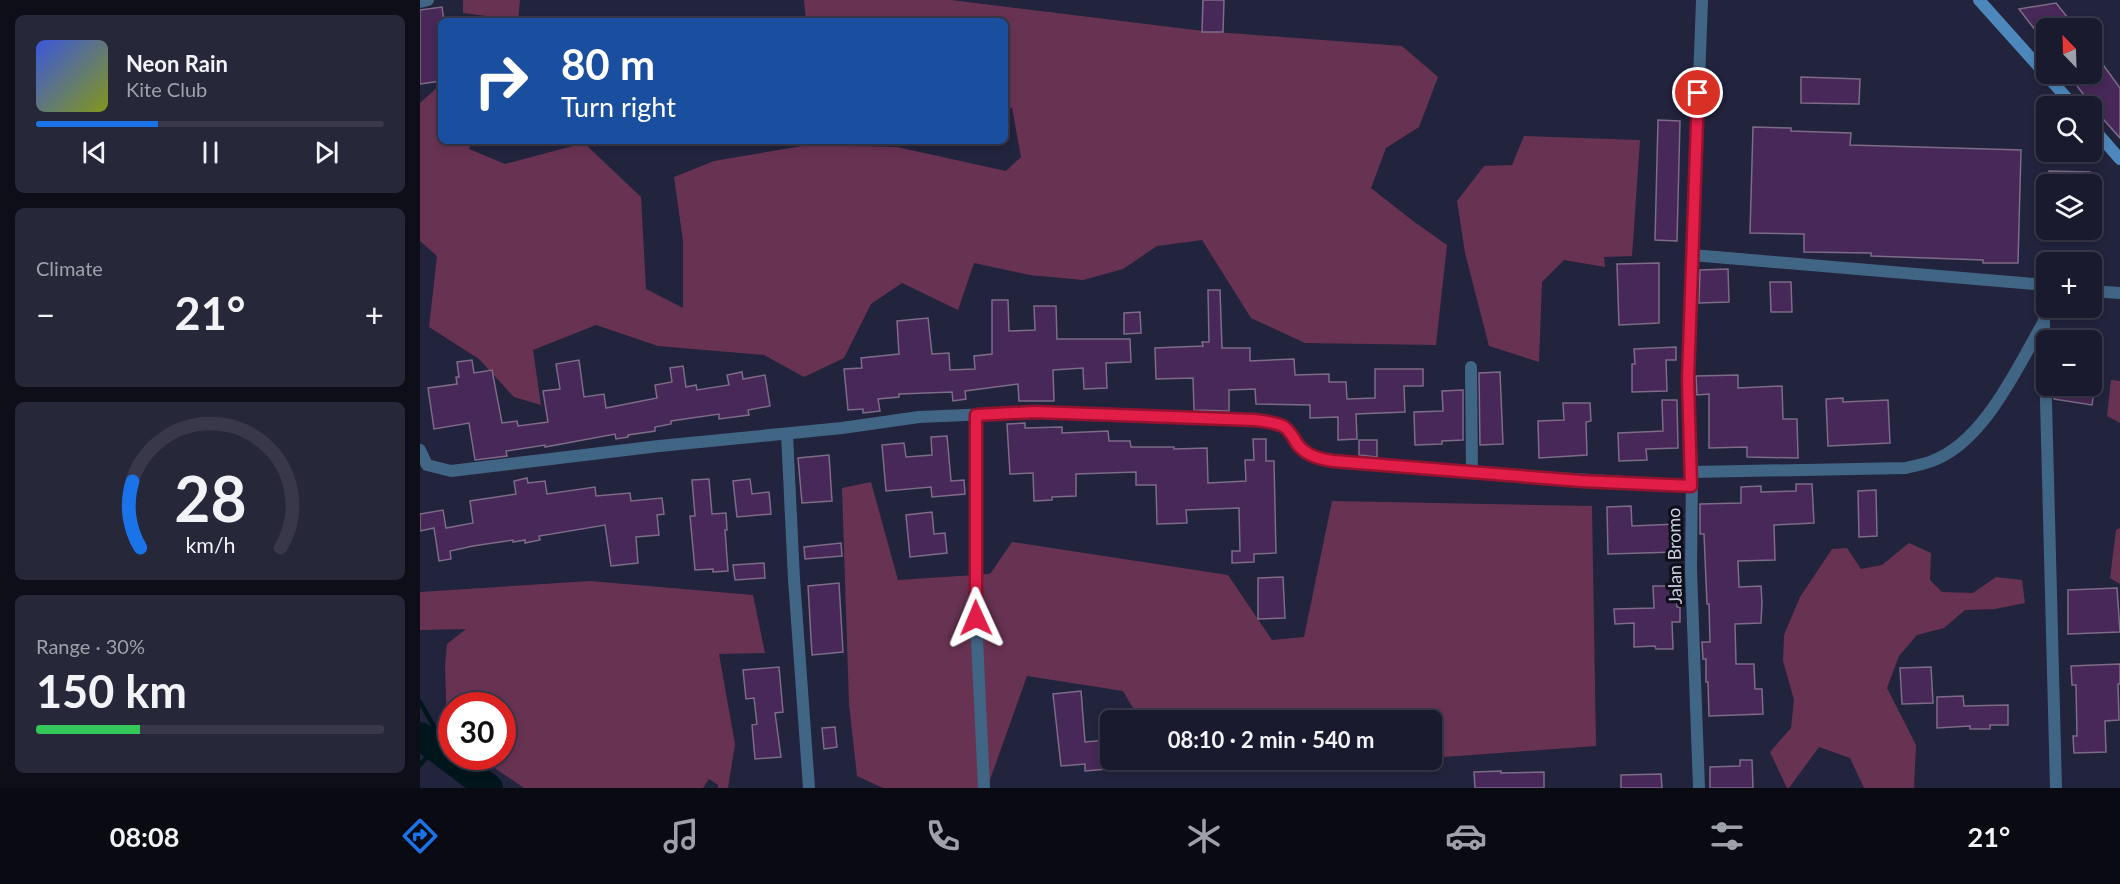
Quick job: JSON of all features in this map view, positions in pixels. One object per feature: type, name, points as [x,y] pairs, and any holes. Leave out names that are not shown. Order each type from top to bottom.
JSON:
[{"type":"main road","points":[[1979,0],[2065,96]]},
{"type":"main road","points":[[2102,139],[2120,159]]},
{"type":"street","points":[[420,2],[428,0]]},
{"type":"street","name":"Jalan Bromo","points":[[1699,788],[1691,570],[1692,472],[1688,379],[1702,0]]},
{"type":"street","points":[[1692,255],[2036,283]]},
{"type":"street","points":[[2102,292],[2120,293]]},
{"type":"street","points":[[2044,318],[2056,788]]},
{"type":"street","points":[[1692,472],[1906,468],[1933,461],[1955,448],[1977,428],[2001,394],[2044,322]]},
{"type":"street","points":[[1471,367],[1472,473]]},
{"type":"street","points":[[421,452],[426,465],[451,471],[919,417],[1035,412],[1254,420],[1282,426],[1307,453],[1318,458],[1472,473],[1691,486]]},
{"type":"street","points":[[976,415],[976,618],[984,788]]},
{"type":"street","points":[[787,434],[808,788]]},
{"type":"shaded area","points":[[463,0],[520,0],[518,18],[495,18],[463,13]]},
{"type":"shaded area","points":[[804,0],[951,0],[1203,31],[1402,46],[1438,77],[1419,127],[1386,148],[1371,188],[1447,245],[1436,345],[1305,343],[1251,318],[1202,240],[1157,246],[1123,269],[1083,280],[1030,275],[974,263],[958,310],[902,283],[871,304],[844,358],[804,377],[764,355],[658,346],[596,325],[533,350],[541,405],[514,397],[479,359],[429,327],[437,256],[420,241],[420,103],[438,87],[438,144],[471,144],[469,149],[505,164],[585,144],[641,197],[646,289],[683,308],[683,241],[674,177],[714,161],[808,145],[897,147],[1006,171],[1021,157],[1012,108],[1008,107],[1008,18],[806,18]]},
{"type":"shaded area","points":[[1524,136],[1640,140],[1632,256],[1604,257],[1605,267],[1564,260],[1542,282],[1539,362],[1489,346],[1465,253],[1457,201],[1484,166],[1512,165]]},
{"type":"shaded area","points":[[2111,380],[2120,381],[2120,423],[2107,416]]},
{"type":"shaded area","points":[[871,482],[898,580],[990,574],[1012,542],[1228,575],[1272,640],[1304,637],[1332,501],[1592,506],[1596,746],[1442,757],[1442,710],[1134,710],[1123,691],[1027,676],[987,788],[883,788],[857,776],[849,704],[842,488]]},
{"type":"shaded area","points":[[2120,528],[2120,584],[2110,578],[2116,530]]},
{"type":"shaded area","points":[[1909,543],[1931,553],[1930,580],[1942,592],[1973,593],[1996,577],[2022,580],[2025,603],[1995,609],[1965,610],[1944,628],[1917,635],[1899,656],[1887,688],[1916,745],[1914,788],[1864,788],[1850,758],[1819,747],[1787,788],[1770,752],[1791,728],[1794,700],[1783,661],[1784,635],[1800,597],[1832,549],[1847,548],[1861,569],[1882,565]]},
{"type":"shaded area","points":[[590,581],[753,595],[765,653],[719,654],[735,744],[728,788],[718,788],[718,785],[709,779],[703,788],[524,788],[498,770],[516,770],[516,692],[446,692],[447,644],[466,629],[420,630],[420,592]]},
{"type":"building","points":[[1203,0],[1224,0],[1223,32],[1202,32]]},
{"type":"building","points":[[2056,3],[2068,18],[2036,18],[2036,31],[2019,9]]},
{"type":"building","points":[[442,7],[444,18],[438,18],[438,81],[420,84],[420,10]]},
{"type":"building","points":[[2102,63],[2120,88],[2120,138],[2102,118],[2102,96],[2085,96],[2076,84],[2102,84]]},
{"type":"building","points":[[1801,77],[1860,79],[1859,104],[1801,103]]},
{"type":"building","points":[[1658,120],[1680,121],[1677,241],[1655,240]]},
{"type":"building","points":[[1753,127],[1851,133],[1850,145],[2021,150],[2018,263],[1871,256],[1871,253],[1804,252],[1804,234],[1750,233]]},
{"type":"building","points":[[2049,171],[2090,172],[2090,174],[2049,174]]},
{"type":"building","points":[[1659,263],[1659,323],[1619,325],[1617,264]]},
{"type":"building","points":[[1728,269],[1729,302],[1699,303],[1700,270]]},
{"type":"building","points":[[1770,282],[1791,282],[1792,312],[1771,312]]},
{"type":"building","points":[[1208,290],[1220,290],[1222,348],[1250,348],[1250,361],[1294,359],[1295,375],[1329,374],[1329,382],[1346,382],[1347,399],[1375,398],[1375,369],[1423,369],[1423,386],[1404,386],[1405,412],[1356,414],[1357,439],[1338,440],[1338,417],[1310,418],[1310,405],[1256,404],[1255,389],[1229,390],[1229,411],[1194,410],[1193,378],[1156,379],[1155,348],[1203,346],[1202,342],[1209,342]]},
{"type":"building","points":[[992,300],[1008,300],[1009,331],[1035,330],[1034,306],[1056,306],[1057,339],[1130,339],[1131,362],[1106,363],[1107,388],[1084,389],[1083,368],[1053,370],[1054,401],[1019,401],[1018,384],[965,391],[966,399],[953,401],[952,392],[899,394],[899,397],[878,399],[880,411],[863,413],[863,409],[848,410],[844,369],[862,368],[861,358],[899,354],[897,321],[928,318],[932,354],[949,353],[950,370],[975,369],[974,356],[992,354]]},
{"type":"building","points":[[1140,312],[1141,333],[1124,334],[1124,313]]},
{"type":"building","points":[[1676,347],[1676,360],[1666,360],[1667,391],[1632,392],[1634,349]]},
{"type":"building","points":[[472,360],[474,373],[492,370],[502,423],[517,421],[518,426],[548,422],[543,391],[560,389],[556,364],[579,360],[584,397],[604,394],[606,408],[657,398],[655,385],[672,382],[670,368],[683,366],[686,387],[696,385],[697,390],[729,385],[727,375],[742,372],[743,379],[765,375],[770,406],[748,410],[749,415],[719,419],[719,414],[671,421],[671,424],[655,427],[655,431],[628,435],[628,437],[616,439],[615,434],[545,447],[545,445],[506,451],[507,456],[475,460],[469,423],[434,429],[428,388],[457,384],[456,377],[459,377],[457,362]]},
{"type":"building","points":[[1500,372],[1503,444],[1480,445],[1479,373]]},
{"type":"building","points":[[1738,375],[1738,388],[1782,386],[1783,419],[1797,419],[1798,458],[1747,457],[1747,447],[1709,448],[1709,394],[1697,395],[1696,376]]},
{"type":"building","points":[[1463,390],[1463,440],[1442,441],[1442,444],[1415,445],[1414,412],[1443,411],[1442,391]]},
{"type":"building","points":[[2054,396],[2093,396],[2092,405],[2054,399]]},
{"type":"building","points":[[1843,398],[1843,402],[1888,400],[1890,443],[1828,446],[1826,399]]},
{"type":"building","points":[[1662,400],[1677,400],[1678,448],[1646,449],[1647,460],[1619,461],[1618,433],[1663,431]]},
{"type":"building","points":[[1563,403],[1590,403],[1591,421],[1586,422],[1587,455],[1539,458],[1538,421],[1564,420]]},
{"type":"building","points":[[1025,423],[1025,428],[1062,427],[1062,433],[1108,431],[1109,441],[1130,441],[1131,447],[1207,448],[1208,483],[1246,481],[1245,460],[1254,460],[1253,439],[1266,439],[1266,461],[1274,461],[1276,553],[1254,554],[1254,562],[1232,563],[1232,551],[1240,551],[1239,508],[1186,510],[1187,523],[1157,524],[1156,485],[1136,485],[1136,472],[1076,474],[1076,496],[1052,497],[1052,500],[1034,501],[1033,473],[1010,474],[1007,424]]},
{"type":"building","points":[[947,436],[951,481],[964,480],[965,494],[932,497],[931,487],[886,491],[882,445],[904,443],[906,457],[932,455],[931,437]]},
{"type":"building","points":[[1359,440],[1377,440],[1377,457],[1359,455]]},
{"type":"building","points":[[829,455],[832,501],[802,503],[798,458]]},
{"type":"building","points":[[527,478],[528,483],[545,481],[547,494],[595,487],[596,496],[630,493],[631,501],[662,498],[664,514],[657,515],[659,535],[636,537],[638,563],[611,566],[605,525],[539,536],[540,540],[525,543],[525,540],[513,542],[513,540],[473,546],[450,551],[451,559],[439,561],[434,528],[420,531],[420,514],[443,510],[446,528],[473,523],[470,501],[516,494],[514,481]]},
{"type":"building","points":[[709,479],[712,514],[726,513],[728,571],[695,570],[690,516],[695,516],[692,480]]},
{"type":"building","points":[[750,479],[752,494],[769,492],[771,514],[737,517],[733,481]]},
{"type":"building","points":[[1796,484],[1812,484],[1814,523],[1774,525],[1775,560],[1738,561],[1739,587],[1761,586],[1761,623],[1735,624],[1736,664],[1754,664],[1755,689],[1762,689],[1763,714],[1709,716],[1706,659],[1703,659],[1702,642],[1710,642],[1709,604],[1707,604],[1704,534],[1700,534],[1700,504],[1741,503],[1741,487],[1761,486],[1761,492],[1796,491]]},
{"type":"building","points":[[1876,490],[1877,536],[1859,537],[1858,491]]},
{"type":"building","points":[[1631,506],[1632,526],[1676,524],[1676,552],[1608,554],[1607,507]]},
{"type":"building","points":[[932,512],[934,534],[945,533],[947,553],[910,557],[906,515]]},
{"type":"building","points":[[841,543],[842,556],[805,559],[804,547]]},
{"type":"building","points":[[764,563],[765,578],[735,580],[733,565]]},
{"type":"building","points":[[1283,577],[1285,618],[1258,619],[1258,578]]},
{"type":"building","points":[[839,583],[843,652],[812,655],[808,586]]},
{"type":"building","points":[[1653,586],[1676,586],[1680,622],[1672,622],[1673,649],[1656,649],[1655,646],[1634,647],[1634,623],[1615,624],[1614,609],[1654,608]]},
{"type":"building","points":[[2117,588],[2120,632],[2068,634],[2068,590]]},
{"type":"building","points":[[2120,664],[2119,720],[2105,721],[2106,752],[2074,753],[2073,736],[2077,736],[2076,685],[2072,685],[2071,666]]},
{"type":"building","points":[[779,667],[783,712],[775,713],[781,757],[755,759],[752,725],[757,724],[754,698],[746,699],[743,670]]},
{"type":"building","points":[[1931,667],[1933,703],[1902,704],[1900,668]]},
{"type":"building","points":[[1081,691],[1085,742],[1100,741],[1100,770],[1085,771],[1085,764],[1061,766],[1053,694]]},
{"type":"building","points":[[1963,696],[1964,706],[2008,705],[2008,725],[1990,725],[1990,729],[1970,729],[1970,726],[1937,728],[1937,697]]},
{"type":"building","points":[[835,727],[837,747],[824,749],[822,728]]},
{"type":"building","points":[[1740,760],[1752,760],[1753,788],[1710,788],[1710,767],[1740,766]]},
{"type":"building","points":[[1501,771],[1501,773],[1544,772],[1544,788],[1475,788],[1474,772]]},
{"type":"building","points":[[1661,774],[1662,788],[1621,788],[1621,775]]},
{"type":"waterway","points":[[420,702],[436,730],[435,748],[420,765]]},
{"type":"waterway","points":[[420,736],[489,788]]},
{"type":"route","points":[[976,618],[976,415],[1035,412],[1254,420],[1282,426],[1307,453],[1333,461],[1581,481],[1691,486],[1688,379],[1698,93]]}]
